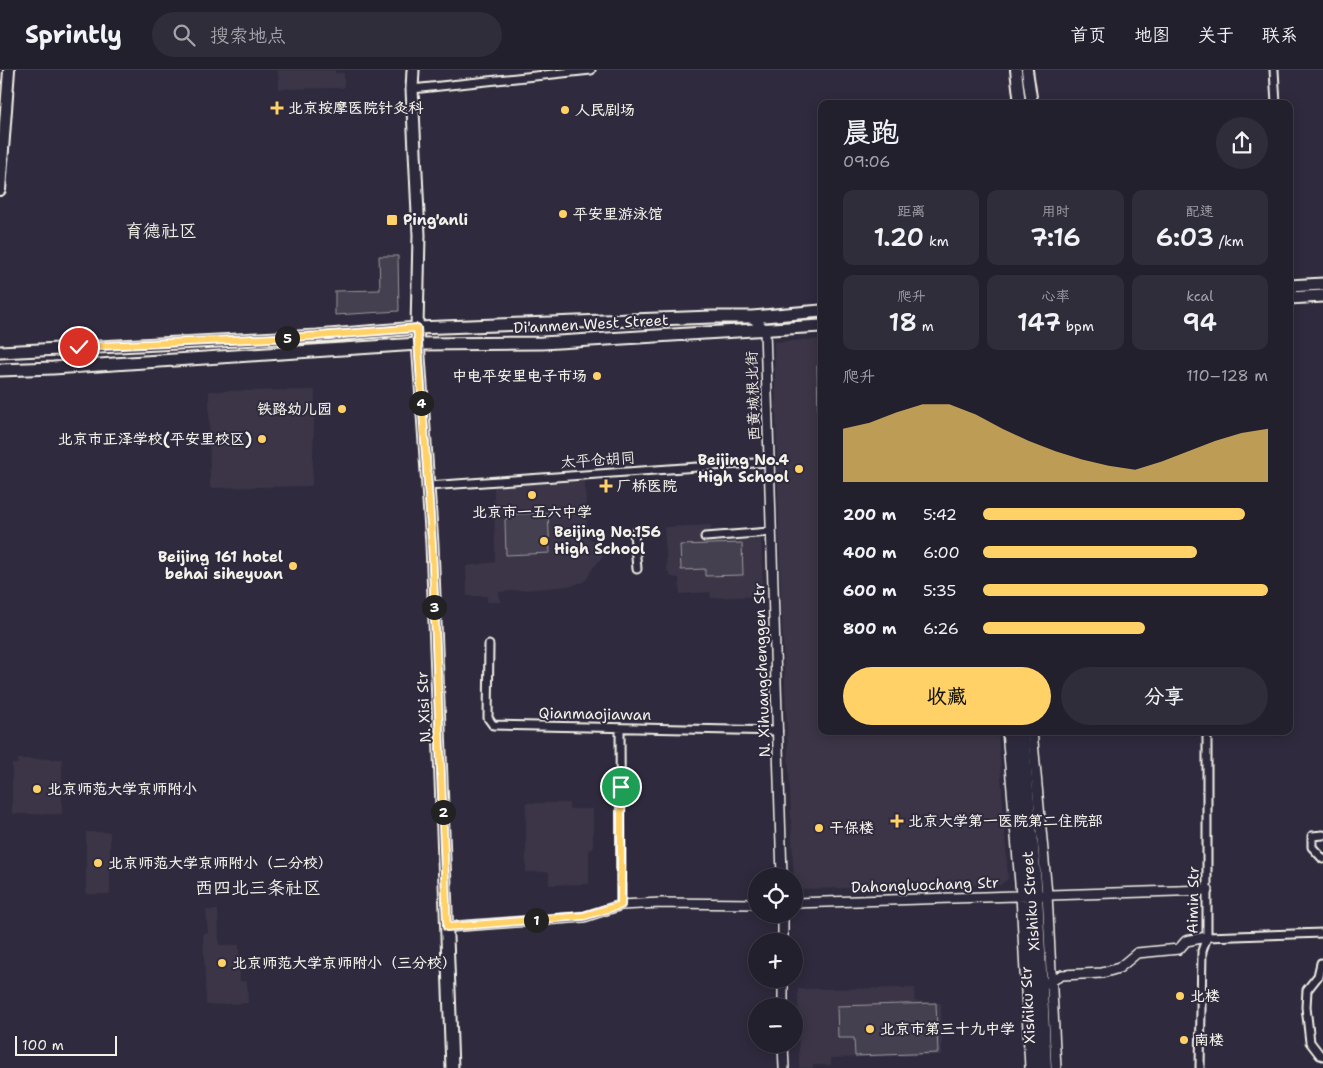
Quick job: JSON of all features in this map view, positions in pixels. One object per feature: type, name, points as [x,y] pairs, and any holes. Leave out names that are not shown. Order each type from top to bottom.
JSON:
[{"type":"main road","points":[[0,190],[9,70]]},
{"type":"main road","name":"N. Xisi Str","points":[[413,70],[412,89],[419,235],[417,328],[428,486],[440,727],[452,1068]]},
{"type":"main road","points":[[1016,70],[1020,100]]},
{"type":"main road","points":[[1027,70],[1031,100]]},
{"type":"main road","points":[[1293,286],[1323,284]]},
{"type":"main road","points":[[1293,298],[1323,296]]},
{"type":"main road","points":[[0,352],[317,336],[417,328],[752,317],[818,311]]},
{"type":"main road","name":"Di'anmen West Street","points":[[0,370],[418,344],[542,343],[818,326]]},
{"type":"main road","name":"Xishiku Street","points":[[1015,735],[1034,894],[1038,1068]]},
{"type":"main road","name":"Xishiku Str","points":[[1023,735],[1034,894],[1047,983],[1046,1068]]},
{"type":"street","points":[[412,89],[591,70]]},
{"type":"street","points":[[1274,70],[1276,100]]},
{"type":"street","points":[[752,317],[765,330]]},
{"type":"street","name":"西黄城根北街","points":[[765,330],[769,462]]},
{"type":"street","name":"太平仓胡同","points":[[428,486],[769,462]]},
{"type":"street","name":"N. Xihuangchenggen Str","points":[[769,462],[782,868]]},
{"type":"street","points":[[705,537],[772,532]]},
{"type":"street","points":[[634,534],[638,568]]},
{"type":"street","name":"Qianmaojiawan","points":[[489,645],[488,718],[493,725],[778,731]]},
{"type":"street","points":[[620,728],[621,905]]},
{"type":"street","name":"Xishiku Street","points":[[1008,735],[1034,894]]},
{"type":"street","name":"Xishiku Street","points":[[1030,1068],[1034,894],[1032,735]]},
{"type":"street","name":"Aimin Str","points":[[1200,1068],[1202,951],[1207,937],[1208,890],[1207,735]]},
{"type":"street","points":[[1323,835],[1312,836],[1312,847],[1323,859]]},
{"type":"street","name":"Dahongluochang Str","points":[[803,903],[1208,890]]},
{"type":"street","points":[[447,927],[584,916],[621,905],[661,903],[748,904]]},
{"type":"street","points":[[1056,1068],[1047,983],[1062,975],[1102,973],[1119,968],[1137,952],[1179,949],[1186,941],[1207,937],[1323,933]]},
{"type":"street","points":[[1323,963],[1321,964],[1318,976],[1307,990],[1306,1007],[1310,1042],[1320,1055],[1323,1056]]},
{"type":"street","points":[[784,1053],[784,1068]]},
{"type":"shaded area","points":[[278,70],[335,70],[335,73],[344,73],[344,88],[279,89]]},
{"type":"shaded area","points":[[379,256],[398,256],[399,311],[335,315],[335,291],[380,290]]},
{"type":"shaded area","name":"北京大学第一医院第二住院部","points":[[818,339],[818,735],[998,735],[1008,879],[1000,885],[803,889],[803,868],[793,868],[781,597],[774,342]]},
{"type":"shaded area","points":[[817,366],[818,366],[818,412]]},
{"type":"shaded area","name":"北京市正泽学校(平安里校区)","points":[[315,390],[312,486],[210,488],[209,391]]},
{"type":"shaded area","name":"Beijing No.156 High School","points":[[585,481],[587,529],[590,539],[601,544],[603,557],[592,569],[587,579],[570,586],[499,592],[500,602],[487,602],[487,596],[467,596],[466,566],[495,562],[494,486]]},
{"type":"shaded area","points":[[548,513],[550,553],[506,555],[505,520],[513,514]]},
{"type":"shaded area","points":[[711,525],[711,530],[761,527],[763,596],[711,598],[710,592],[680,594],[679,578],[671,577],[667,570],[664,527]]},
{"type":"shaded area","points":[[742,543],[743,575],[705,576],[705,569],[681,570],[680,545]]},
{"type":"shaded area","name":"北京师范大学京师附小","points":[[18,759],[62,759],[62,814],[12,814],[12,764],[18,764]]},
{"type":"shaded area","points":[[526,803],[569,803],[569,809],[593,809],[593,849],[589,849],[589,884],[549,885],[549,872],[526,872]]},
{"type":"shaded area","name":"北京师范大学京师附小（二分校）","points":[[86,832],[110,832],[110,894],[86,894]]},
{"type":"shaded area","name":"北京师范大学京师附小（三分校）","points":[[206,910],[218,910],[219,945],[239,945],[240,981],[247,982],[248,1003],[206,1005],[203,933],[208,933]]},
{"type":"shaded area","name":"北京市第三十九中学","points":[[915,988],[914,1001],[941,1003],[942,1055],[831,1058],[831,1065],[813,1065],[813,1068],[799,1068],[799,1053],[803,1053],[803,998],[798,998],[798,989]]},
{"type":"shaded area","points":[[936,1003],[938,1053],[855,1056],[854,1038],[838,1038],[837,1006]]},
{"type":"place","name":"北京按摩医院针灸科","points":[[277,108]]},
{"type":"place","name":"人民剧场","points":[[565,110]]},
{"type":"place","name":"平安里游泳馆","points":[[563,214]]},
{"type":"place","name":"Ping'anli","points":[[392,220]]},
{"type":"place","name":"中电平安里电子市场","points":[[597,376]]},
{"type":"place","name":"铁路幼儿园","points":[[342,409]]},
{"type":"place","name":"北京市正泽学校(平安里校区)","points":[[262,439]]},
{"type":"place","name":"Beijing No.4 High School","points":[[799,469]]},
{"type":"place","name":"厂桥医院","points":[[606,486]]},
{"type":"place","name":"北京市一五六中学","points":[[532,495]]},
{"type":"place","name":"Beijing No.156 High School","points":[[544,541]]},
{"type":"place","name":"Beijing 161 hotel behai siheyuan","points":[[293,566]]},
{"type":"place","name":"北京师范大学京师附小","points":[[37,789]]},
{"type":"place","name":"北京大学第一医院第二住院部","points":[[897,821]]},
{"type":"place","name":"干保楼","points":[[819,828]]},
{"type":"place","name":"北京师范大学京师附小（二分校）","points":[[98,863]]},
{"type":"place","name":"北京师范大学京师附小（三分校）","points":[[222,963]]},
{"type":"place","name":"北楼","points":[[1180,996]]},
{"type":"place","name":"北京市第三十九中学","points":[[870,1029]]},
{"type":"place","name":"南楼","points":[[1184,1040]]},
{"type":"district","name":"育德社区","points":[[161,231]]},
{"type":"district","name":"西四北三条社区","points":[[258,888]]},
{"type":"route","points":[[79,347],[317,336],[417,328],[432,544],[447,927],[584,916],[621,905],[621,787]]}]
